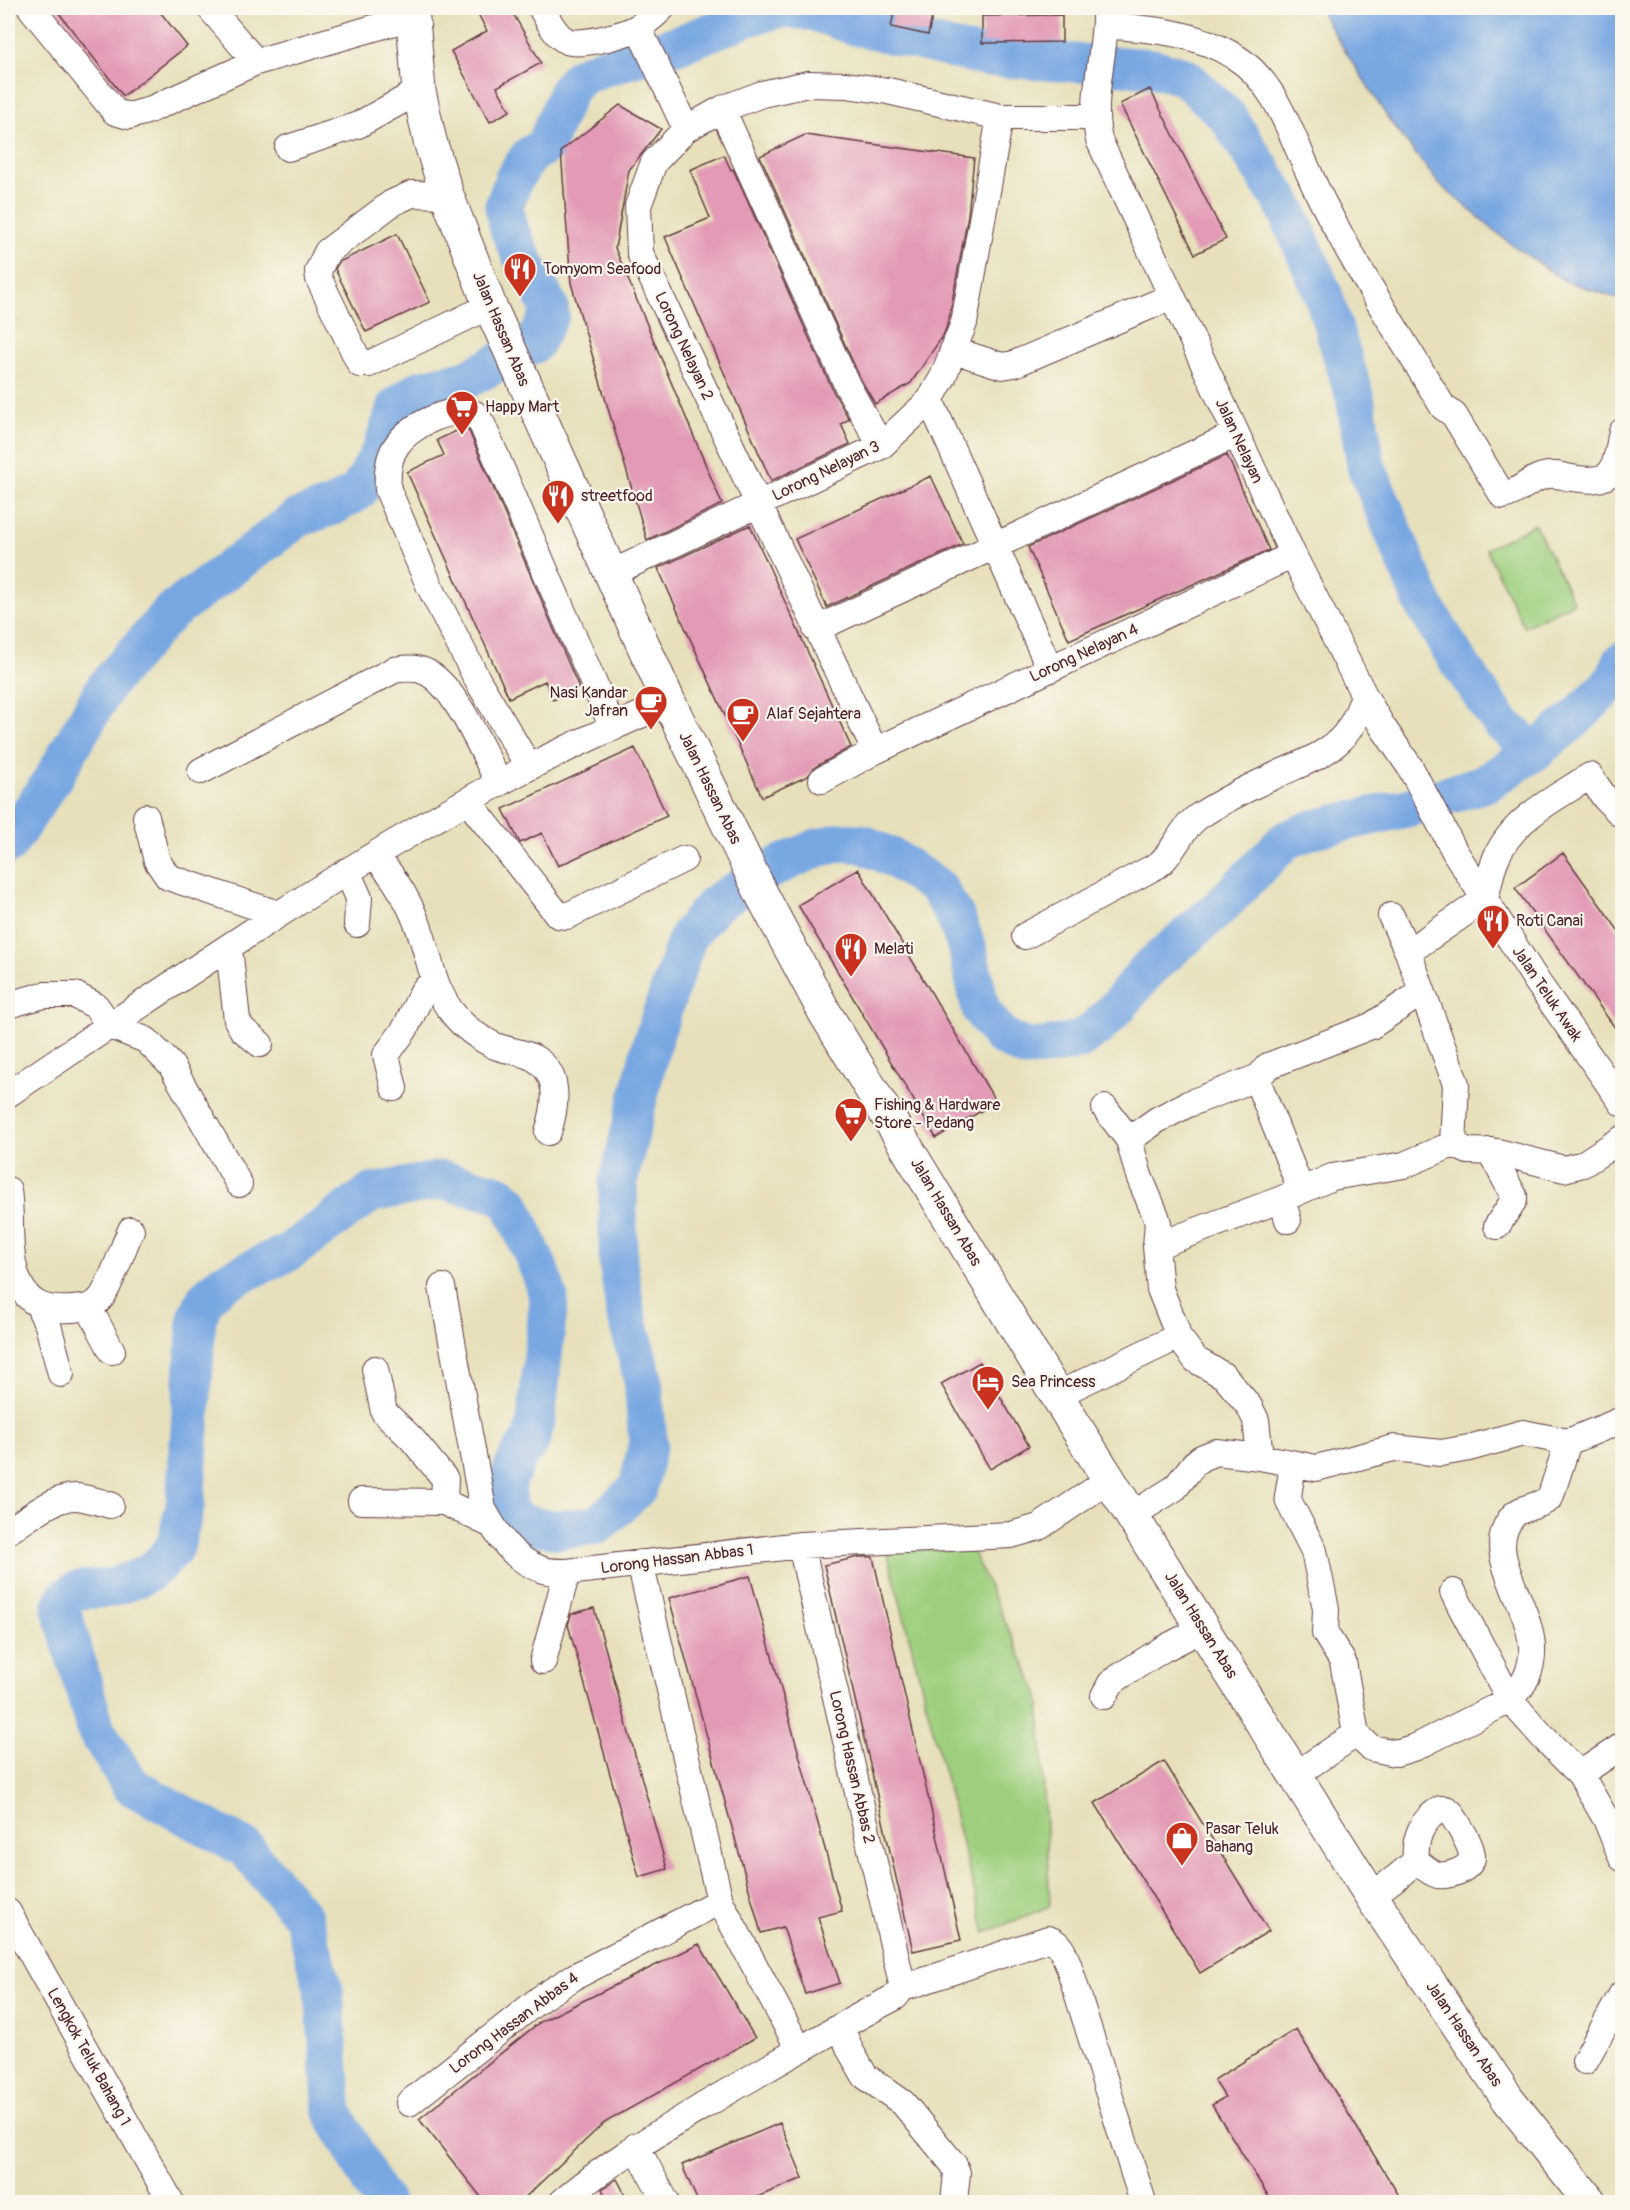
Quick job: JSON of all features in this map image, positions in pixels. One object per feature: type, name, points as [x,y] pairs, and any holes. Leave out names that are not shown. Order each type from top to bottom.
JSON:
[{"type":"main road","name":"Jalan Hassan Abas","points":[[412,12],[419,91],[430,141],[447,195],[490,306],[669,702],[762,895],[825,1013],[1109,1480],[1371,1896],[1508,2099],[1590,2202]]},
{"type":"street","points":[[31,8],[116,112],[122,116],[147,111],[256,62],[412,12]]},
{"type":"street","points":[[210,8],[256,62]]},
{"type":"street","points":[[541,8],[556,33],[565,40],[574,43],[647,45]]},
{"type":"street","points":[[662,8],[647,45],[686,129]]},
{"type":"street","points":[[1105,26],[1178,33],[1203,41],[1234,56],[1267,87],[1348,249],[1443,407],[1454,415],[1503,496],[1548,475],[1602,480],[1612,472],[1623,432]]},
{"type":"street","name":"Jalan Nelayan","points":[[1105,26],[1097,105],[1099,140],[1293,555],[1364,695],[1410,767],[1455,852]]},
{"type":"street","name":"Lorong Nelayan 2","points":[[875,752],[640,253],[638,206],[654,162],[686,129],[722,109],[762,94],[807,84],[846,85],[888,91],[1000,117],[1097,105]]},
{"type":"street","points":[[288,148],[358,125],[419,91]]},
{"type":"street","points":[[722,109],[849,387],[881,446]]},
{"type":"street","name":"Lorong Nelayan 3","points":[[610,574],[881,446],[906,425],[930,400],[943,377],[964,322],[1000,117]]},
{"type":"street","points":[[447,195],[412,194],[392,203],[327,252],[318,271],[319,279],[360,364],[363,365],[490,306]]},
{"type":"street","points":[[953,350],[1002,366],[1014,364],[1171,297]]},
{"type":"street","points":[[930,400],[1050,669]]},
{"type":"street","points":[[530,767],[467,660],[429,585],[388,490],[387,477],[396,445],[409,432],[426,423],[459,411],[476,414],[613,728]]},
{"type":"street","points":[[816,629],[1236,434]]},
{"type":"street","name":"Lorong Nelayan 4","points":[[822,780],[875,752],[1293,555]]},
{"type":"street","points":[[201,771],[394,670],[410,668],[425,671],[451,693],[499,783]]},
{"type":"street","points":[[1025,936],[1158,865],[1170,854],[1174,844],[1186,828],[1211,809],[1271,777],[1320,755],[1341,739],[1357,717],[1364,695]]},
{"type":"street","points":[[8,1094],[278,914],[374,855],[499,783],[669,702]]},
{"type":"street","points":[[1408,952],[1485,899],[1496,858],[1518,826],[1532,813],[1590,776],[1605,798],[1623,815]]},
{"type":"street","points":[[468,801],[544,898],[562,916],[567,916],[684,858]]},
{"type":"street","points":[[146,817],[157,861],[168,877],[278,914]]},
{"type":"street","name":"Jalan Teluk Awak","points":[[1455,852],[1538,983],[1623,1103]]},
{"type":"street","points":[[374,855],[386,868],[407,900],[422,937],[434,981],[446,1004],[462,1024],[495,1046],[529,1056],[540,1062],[555,1087],[554,1115],[548,1132]]},
{"type":"street","points":[[347,872],[359,898],[357,924]]},
{"type":"street","points":[[1391,916],[1408,952],[1456,1084],[1454,1144]]},
{"type":"street","points":[[229,948],[237,1020],[242,1029],[260,1044]]},
{"type":"street","points":[[393,1088],[386,1055],[405,1029],[423,991],[434,981]]},
{"type":"street","points":[[1129,1140],[1157,1120],[1188,1104],[1259,1077],[1268,1066],[1371,1026],[1422,992]]},
{"type":"street","points":[[8,1005],[44,995],[67,993],[90,1001],[110,1026],[146,1040],[171,1065],[239,1184]]},
{"type":"street","points":[[1259,1077],[1259,1085],[1290,1203]]},
{"type":"street","points":[[1105,1108],[1129,1140],[1139,1176],[1156,1216],[1160,1289],[1176,1334],[1196,1360],[1224,1376],[1250,1406],[1256,1420],[1260,1457]]},
{"type":"street","points":[[1156,1246],[1290,1203],[1332,1177],[1404,1165],[1454,1144],[1468,1151],[1490,1151],[1564,1169],[1583,1164],[1623,1139]]},
{"type":"street","points":[[1490,1151],[1514,1196],[1514,1200],[1497,1226]]},
{"type":"street","points":[[8,1190],[15,1269],[24,1291],[38,1305],[48,1325],[61,1374]]},
{"type":"street","points":[[38,1305],[54,1310],[89,1308],[102,1297],[131,1230]]},
{"type":"street","name":"Lorong Hassan Abbas 1","points":[[442,1287],[483,1509],[502,1541],[524,1560],[543,1570],[567,1572],[801,1545],[990,1538],[1011,1535],[1039,1527],[1109,1480]]},
{"type":"street","points":[[89,1308],[112,1351]]},
{"type":"street","points":[[1057,1395],[1171,1340],[1176,1334]]},
{"type":"street","points":[[375,1369],[384,1412],[412,1439],[445,1479],[444,1502]]},
{"type":"street","points":[[1132,1515],[1175,1488],[1194,1464],[1216,1452],[1260,1457],[1316,1468],[1394,1448],[1441,1453],[1469,1448],[1523,1432],[1568,1442],[1623,1420]]},
{"type":"street","points":[[1293,1465],[1289,1502],[1314,1551],[1326,1609],[1325,1633],[1343,1662],[1356,1734],[1371,1748],[1396,1753],[1416,1746],[1510,1700],[1520,1690],[1530,1671],[1534,1644],[1506,1565],[1503,1538],[1515,1514],[1546,1502],[1551,1496],[1568,1442]]},
{"type":"street","points":[[8,1531],[53,1504],[66,1499],[77,1497],[110,1505]]},
{"type":"street","points":[[361,1501],[444,1502],[492,1525]]},
{"type":"street","name":"Lorong Hassan Abbas 2","points":[[801,1545],[903,1988]]},
{"type":"street","points":[[640,1563],[720,1901],[799,2049]]},
{"type":"street","points":[[543,1660],[567,1572]]},
{"type":"street","points":[[1453,1592],[1510,1700],[1580,1774],[1606,1819],[1623,1857]]},
{"type":"street","points":[[1104,1696],[1111,1683],[1122,1675],[1163,1649],[1204,1628]]},
{"type":"street","points":[[1295,1775],[1356,1734]]},
{"type":"street","points":[[1580,1774],[1623,1746]]},
{"type":"street","points":[[1371,1896],[1416,1861]]},
{"type":"street","name":"Lorong Hassan Abbas 4","points":[[409,2103],[542,1998],[574,1977],[720,1901]]},
{"type":"street","name":"Lengkok Teluk Bahang 1","points":[[8,1912],[171,2202]]},
{"type":"street","points":[[562,2202],[636,2146],[799,2049],[895,1997],[903,1988],[1042,1940],[1053,1940],[1062,1950],[1068,1964],[1143,2202]]},
{"type":"street","points":[[1585,2061],[1621,2000]]},
{"type":"street","points":[[841,2026],[850,2050],[865,2076],[903,2103],[954,2165],[957,2173],[954,2202]]},
{"type":"street","points":[[636,2146],[666,2202]]},
{"type":"green space","points":[[1535,524],[1574,603],[1524,627],[1486,549]]},
{"type":"green space","points":[[971,1548],[1039,1695],[1050,1906],[985,1933],[887,1551]]},
{"type":"water","points":[[1318,8],[1622,8],[1622,300],[1563,280],[1507,241],[1439,184],[1388,118]]},
{"type":"building","points":[[55,8],[157,8],[187,46],[123,96]]},
{"type":"building","points":[[475,8],[510,8],[541,63],[497,87],[510,111],[490,122],[451,51],[487,31]]},
{"type":"building","points":[[895,8],[934,8],[928,35],[891,27]]},
{"type":"building","points":[[1062,15],[1062,42],[982,43],[982,16]]},
{"type":"building","points":[[1150,89],[1226,239],[1195,254],[1120,104]]},
{"type":"building","points":[[620,105],[661,129],[629,170],[615,248],[722,504],[647,540],[571,283],[561,151]]},
{"type":"building","points":[[805,135],[974,158],[968,215],[949,319],[944,334],[911,383],[875,404],[861,380],[760,156]]},
{"type":"building","points":[[724,155],[731,170],[733,169],[834,393],[849,419],[841,424],[850,444],[771,481],[665,237],[710,218],[690,170]]},
{"type":"building","points":[[397,234],[430,302],[366,332],[335,269],[339,262]]},
{"type":"building","points":[[465,427],[469,431],[579,688],[553,700],[545,681],[509,698],[407,472],[444,455],[437,440]]},
{"type":"building","points":[[1227,455],[1269,550],[1069,640],[1028,547]]},
{"type":"building","points":[[931,476],[963,544],[827,607],[795,539]]},
{"type":"building","points":[[750,525],[851,747],[815,767],[808,776],[762,797],[658,568]]},
{"type":"building","points":[[635,748],[667,816],[558,866],[542,833],[520,843],[503,809]]},
{"type":"building","points":[[1563,853],[1623,937],[1623,1039],[1515,888]]},
{"type":"building","points":[[858,869],[996,1102],[936,1138],[798,905]]},
{"type":"building","points":[[980,1362],[1029,1446],[990,1469],[941,1384]]},
{"type":"building","points":[[859,1557],[873,1557],[961,1940],[913,1951],[824,1565]]},
{"type":"building","points":[[750,1576],[842,1911],[818,1917],[840,1983],[805,1994],[783,1927],[761,1933],[669,1598]]},
{"type":"building","points":[[594,1608],[667,1869],[639,1877],[568,1625],[571,1614]]},
{"type":"building","name":"Pasar Teluk Bahang","points":[[1164,1761],[1269,1931],[1200,1973],[1095,1803]]},
{"type":"building","points":[[699,1944],[755,2038],[604,2123],[520,2202],[485,2202],[419,2119],[540,2022]]},
{"type":"building","points":[[1296,2029],[1403,2202],[1272,2202],[1212,2105],[1225,2097],[1214,2080]]},
{"type":"building","points":[[780,2123],[803,2178],[745,2202],[698,2202],[682,2165]]},
{"type":"building","points":[[617,2179],[629,2202],[609,2202],[602,2189]]},
{"type":"waterway","points":[[8,845],[55,775],[106,686],[170,613],[298,518],[333,506],[359,491],[382,449],[397,406],[419,390],[467,379],[534,344],[550,315],[549,306],[524,262],[509,229],[504,206],[514,179],[529,156],[545,146],[569,89],[581,76],[683,43],[751,16],[783,8],[815,12],[855,26],[986,57],[1153,68],[1185,77],[1227,116],[1286,208],[1323,294],[1355,397],[1366,466],[1424,605],[1456,658],[1500,722],[1534,752]]},
{"type":"waterway","points":[[384,2202],[375,2190],[333,2112],[324,1990],[303,1917],[245,1848],[131,1786],[96,1730],[61,1608],[66,1597],[78,1590],[111,1588],[149,1573],[175,1547],[185,1506],[197,1318],[206,1298],[222,1283],[289,1252],[371,1193],[442,1180],[499,1194],[511,1204],[542,1276],[549,1299],[536,1421],[531,1439],[518,1457],[507,1481],[506,1507],[519,1523],[559,1530],[598,1525],[638,1488],[648,1442],[643,1379],[625,1310],[618,1261],[618,1182],[652,1042],[688,936],[715,904],[771,869],[817,848],[842,842],[863,844],[895,859],[937,887],[955,916],[967,947],[981,1010],[1000,1035],[1024,1048],[1045,1047],[1080,1040],[1098,1027],[1147,970],[1219,908],[1285,841],[1313,829],[1407,808],[1486,783],[1534,752],[1575,719],[1614,680],[1622,661]]},
{"type":"place","name":"Tomyom Seafood","points":[[520,298]]},
{"type":"place","name":"Happy Mart","points":[[462,436]]},
{"type":"place","name":"streetfood","points":[[558,525]]},
{"type":"place","name":"Nasi Kandar Jafran","points":[[651,731]]},
{"type":"place","name":"Alaf Sejahtera","points":[[743,743]]},
{"type":"place","name":"Roti Canai","points":[[1493,950]]},
{"type":"place","name":"Melati","points":[[851,978]]},
{"type":"place","name":"Fishing & Hardware Store - Pedang","points":[[851,1143]]},
{"type":"place","name":"Sea Princess","points":[[988,1411]]},
{"type":"place","name":"Pasar Teluk Bahang","points":[[1182,1867]]}]
